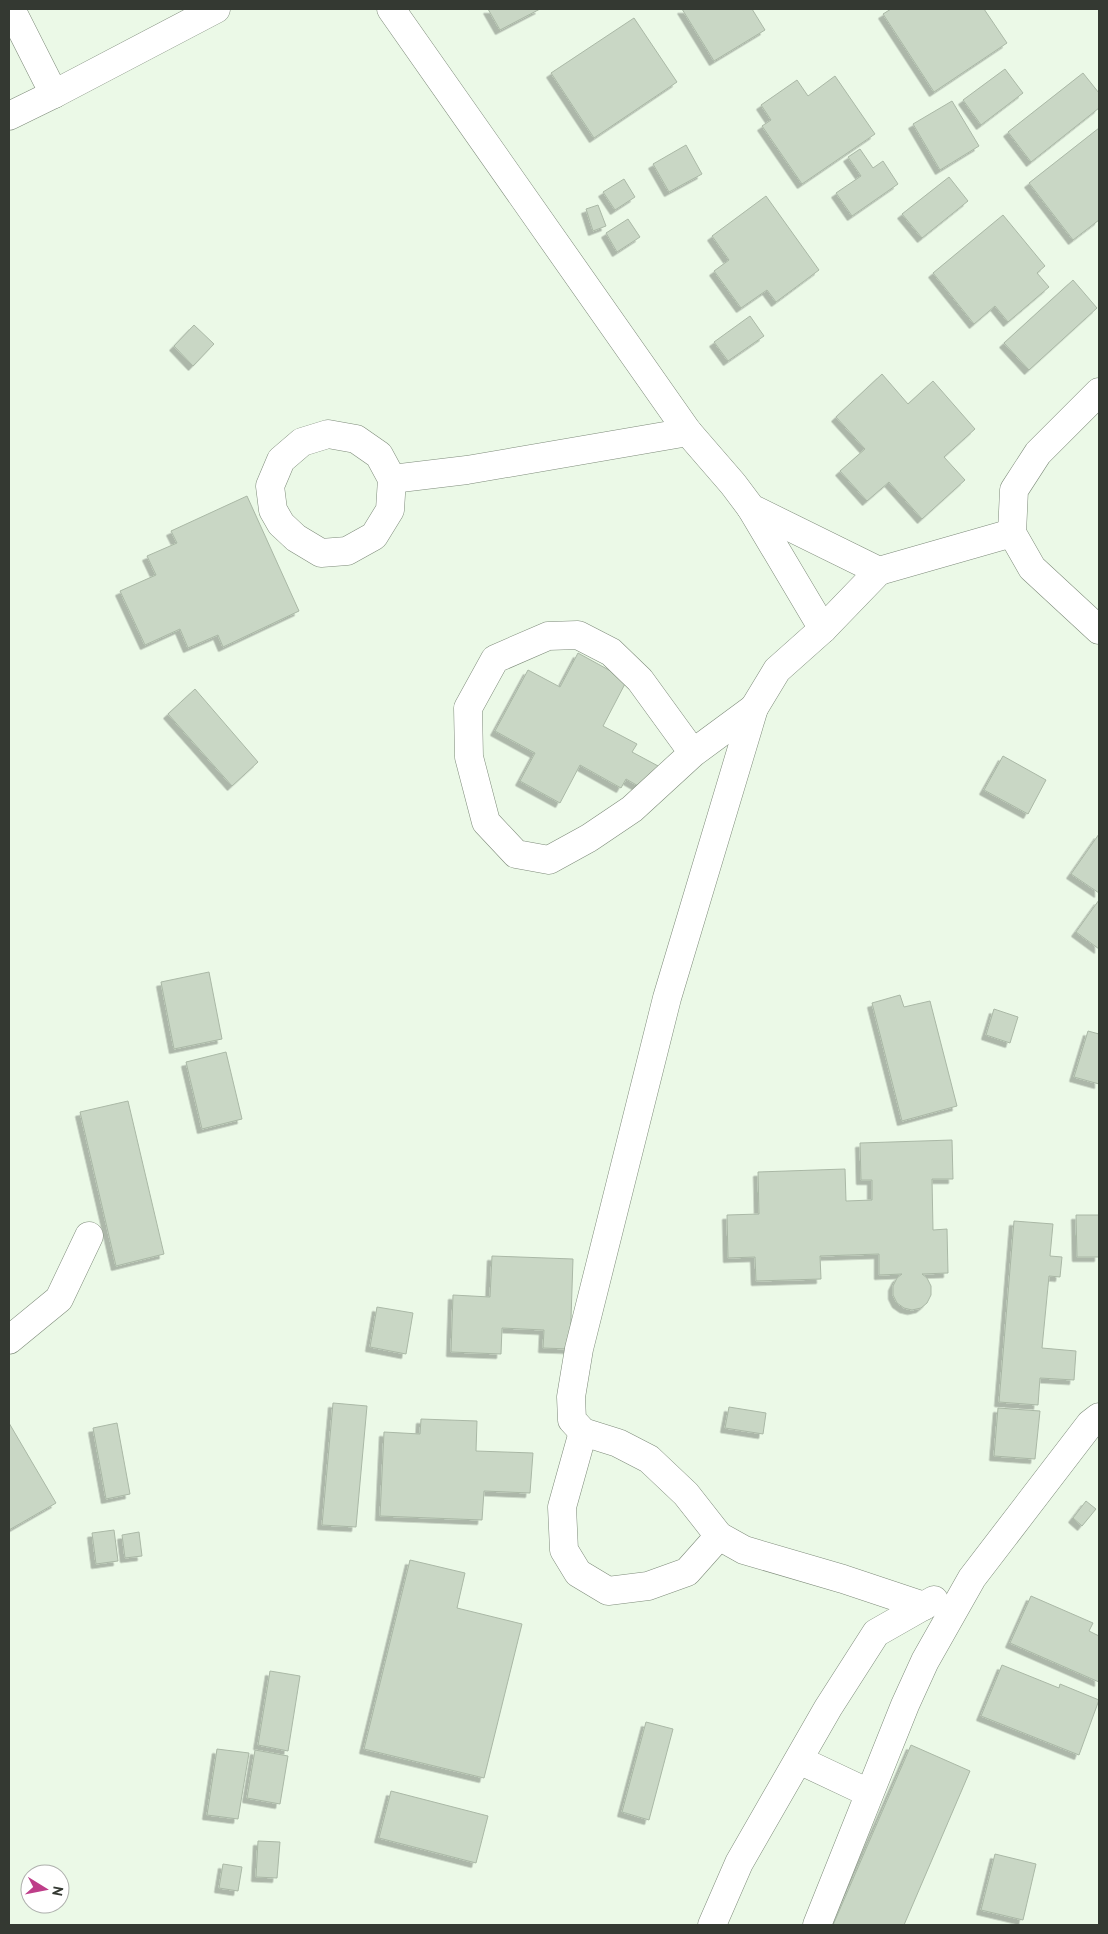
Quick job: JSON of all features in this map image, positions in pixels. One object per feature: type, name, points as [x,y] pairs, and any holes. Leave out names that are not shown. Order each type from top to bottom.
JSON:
[{"type":"street","points":[[10,9],[54,94]]},
{"type":"street","points":[[9,116],[216,9]]},
{"type":"street","points":[[391,9],[688,432],[751,508],[823,629]]},
{"type":"street","points":[[1099,392],[1038,453],[1014,490],[1012,533],[1032,568],[1099,630]]},
{"type":"street","points":[[392,479],[467,470],[688,432]]},
{"type":"street","points":[[328,434],[356,439],[379,455],[392,479],[390,510],[374,536],[347,552],[321,553],[296,538],[281,524],[273,510],[270,486],[281,460],[302,442],[328,434]]},
{"type":"street","points":[[751,508],[879,571]]},
{"type":"street","points":[[924,1606],[843,1579],[744,1550],[719,1536],[686,1494],[649,1459],[618,1443],[583,1432],[572,1420],[571,1397],[579,1349],[667,998],[754,708],[777,670],[823,629],[879,571],[1012,533]]},
{"type":"street","points":[[693,753],[640,680],[611,652],[578,634],[548,636],[495,658],[468,708],[469,756],[486,822],[516,854],[549,860],[589,838],[632,809],[693,753],[754,708]]},
{"type":"street","points":[[9,1340],[59,1299],[89,1236]]},
{"type":"street","points":[[817,1925],[925,1660],[972,1578],[1090,1424],[1099,1417]]},
{"type":"street","points":[[583,1432],[562,1507],[564,1550],[578,1573],[608,1591],[648,1586],[687,1572],[719,1536]]},
{"type":"street","points":[[712,1925],[739,1863],[828,1708],[876,1633],[972,1578]]},
{"type":"street","points":[[799,1760],[869,1794]]},
{"type":"building","points":[[488,9],[540,9],[500,30]]},
{"type":"building","points":[[682,9],[752,9],[765,30],[714,61]]},
{"type":"building","points":[[891,9],[984,9],[1007,43],[934,92],[883,14]]},
{"type":"building","points":[[634,18],[677,82],[594,138],[551,73]]},
{"type":"building","points":[[1005,69],[1023,93],[981,125],[963,100]]},
{"type":"building","points":[[1083,73],[1099,93],[1099,108],[1031,162],[1008,132]]},
{"type":"building","points":[[835,76],[875,134],[802,184],[762,126],[771,120],[761,105],[797,80],[808,96]]},
{"type":"building","points":[[952,101],[979,146],[940,170],[913,124]]},
{"type":"building","points":[[1099,128],[1099,220],[1073,240],[1029,183]]},
{"type":"building","points":[[686,145],[702,174],[669,192],[653,164]]},
{"type":"building","points":[[860,149],[873,168],[883,161],[898,184],[852,216],[836,193],[861,176],[848,157]]},
{"type":"building","points":[[949,177],[968,201],[922,238],[902,214]]},
{"type":"building","points":[[624,179],[635,197],[615,210],[603,192]]},
{"type":"building","points":[[766,196],[819,270],[776,302],[767,290],[741,308],[714,271],[729,260],[712,236]]},
{"type":"building","points":[[598,205],[606,226],[593,231],[586,209]]},
{"type":"building","points":[[1003,215],[1045,266],[1037,273],[1049,287],[1008,322],[995,306],[974,324],[933,273]]},
{"type":"building","points":[[628,219],[640,237],[617,252],[606,233]]},
{"type":"building","points":[[1073,280],[1097,308],[1029,370],[1004,343]]},
{"type":"building","points":[[750,316],[764,336],[728,361],[714,342]]},
{"type":"building","points":[[194,325],[214,344],[193,366],[174,346]]},
{"type":"building","points":[[882,374],[908,404],[933,381],[975,429],[944,457],[965,480],[922,519],[889,482],[867,501],[840,471],[865,449],[836,417]]},
{"type":"building","points":[[247,496],[299,611],[223,647],[218,635],[188,648],[180,629],[145,645],[120,591],[156,575],[147,556],[177,543],[171,531]]},
{"type":"building","points":[[578,653],[627,680],[603,726],[637,744],[632,752],[660,767],[647,791],[626,779],[621,788],[580,765],[560,803],[520,781],[535,753],[495,731],[528,670],[560,687]]},
{"type":"building","points":[[195,689],[258,762],[232,786],[168,714]]},
{"type":"building","points":[[1003,756],[1046,780],[1028,814],[984,790]]},
{"type":"building","points":[[1099,834],[1099,893],[1071,874]]},
{"type":"building","points":[[1099,900],[1099,949],[1076,932]]},
{"type":"building","points":[[209,972],[222,1039],[174,1049],[161,982]]},
{"type":"building","points":[[900,995],[904,1007],[930,1001],[957,1106],[902,1121],[872,1003]]},
{"type":"building","points":[[994,1009],[1018,1017],[1010,1043],[986,1035]]},
{"type":"building","points":[[1088,1031],[1099,1034],[1099,1084],[1074,1077]]},
{"type":"building","points":[[226,1052],[242,1119],[202,1129],[186,1062]]},
{"type":"building","points":[[128,1101],[164,1254],[116,1266],[80,1112]]},
{"type":"building","points":[[952,1140],[953,1179],[932,1179],[933,1230],[947,1229],[948,1273],[922,1274],[927,1278],[931,1286],[931,1295],[927,1303],[921,1308],[912,1310],[904,1308],[897,1303],[893,1295],[893,1286],[897,1278],[902,1274],[879,1275],[879,1254],[820,1256],[821,1279],[756,1281],[755,1257],[728,1258],[727,1215],[759,1214],[758,1172],[845,1169],[846,1201],[872,1200],[872,1180],[861,1180],[860,1143]]},
{"type":"building","points":[[1076,1215],[1099,1215],[1099,1257],[1077,1257]]},
{"type":"building","points":[[1014,1221],[1053,1224],[1050,1256],[1062,1257],[1060,1277],[1049,1276],[1042,1348],[1076,1351],[1074,1380],[1040,1378],[1038,1405],[999,1402]]},
{"type":"building","points":[[492,1256],[573,1259],[570,1349],[543,1348],[544,1330],[502,1328],[501,1354],[451,1352],[453,1295],[490,1297]]},
{"type":"building","points":[[377,1307],[413,1313],[406,1354],[370,1347]]},
{"type":"building","points":[[333,1403],[367,1406],[356,1527],[322,1525]]},
{"type":"building","points":[[729,1407],[766,1413],[763,1434],[725,1428]]},
{"type":"building","points":[[998,1408],[1040,1411],[1035,1459],[994,1456]]},
{"type":"building","points":[[421,1419],[477,1421],[476,1451],[533,1453],[530,1493],[484,1491],[482,1520],[380,1516],[384,1432],[420,1434]]},
{"type":"building","points":[[9,1423],[56,1503],[9,1530]]},
{"type":"building","points":[[117,1423],[130,1494],[106,1499],[93,1428]]},
{"type":"building","points":[[1086,1501],[1096,1509],[1082,1526],[1073,1518]]},
{"type":"building","points":[[114,1530],[118,1561],[96,1564],[92,1533]]},
{"type":"building","points":[[139,1532],[142,1556],[125,1558],[122,1535]]},
{"type":"building","points":[[410,1560],[465,1573],[457,1608],[522,1624],[484,1778],[364,1749]]},
{"type":"building","points":[[1031,1596],[1093,1623],[1089,1631],[1099,1636],[1099,1682],[1010,1643]]},
{"type":"building","points":[[1002,1665],[1059,1688],[1060,1684],[1099,1700],[1079,1755],[981,1716]]},
{"type":"building","points":[[270,1671],[300,1676],[288,1751],[258,1745]]},
{"type":"building","points":[[646,1722],[673,1729],[649,1820],[622,1812]]},
{"type":"building","points":[[911,1745],[970,1771],[904,1925],[833,1925]]},
{"type":"building","points":[[217,1749],[249,1753],[238,1819],[207,1815]]},
{"type":"building","points":[[255,1750],[288,1756],[280,1804],[247,1798]]},
{"type":"building","points":[[391,1791],[488,1816],[476,1863],[379,1838]]},
{"type":"building","points":[[258,1841],[280,1842],[277,1878],[256,1877]]},
{"type":"building","points":[[995,1854],[1036,1864],[1023,1920],[981,1910]]},
{"type":"building","points":[[223,1864],[242,1867],[238,1891],[219,1888]]}]
